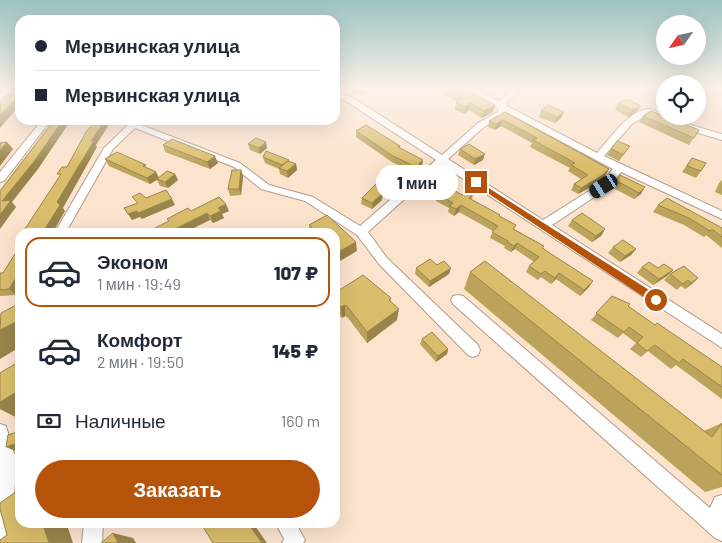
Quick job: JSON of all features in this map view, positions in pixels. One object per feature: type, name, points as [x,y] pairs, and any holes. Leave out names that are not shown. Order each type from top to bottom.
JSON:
[{"type":"street","points":[[373,114],[722,342]]},
{"type":"street","points":[[360,232],[481,125],[498,114]]},
{"type":"street","points":[[517,114],[598,158],[722,215]]},
{"type":"street","points":[[598,158],[629,122],[642,114]]},
{"type":"street","points":[[656,114],[678,124],[722,138]]},
{"type":"street","points":[[0,179],[44,125]]},
{"type":"street","points":[[63,228],[109,148],[133,125]]},
{"type":"street","points":[[143,125],[237,164],[265,187],[309,199],[360,232],[383,260],[473,350]]},
{"type":"street","points":[[542,226],[604,186],[619,168]]},
{"type":"street","points":[[458,300],[717,526],[722,504]]},
{"type":"street","points":[[0,432],[14,463],[0,543]]},
{"type":"street","points":[[92,543],[93,528]]},
{"type":"street","points":[[288,528],[295,540],[292,543]]},
{"type":"building","points":[[501,114],[509,114],[609,169],[603,175],[581,188],[574,184],[588,175],[571,165],[575,163],[533,140],[537,138],[503,120],[496,124],[489,121]]},
{"type":"building","points":[[656,114],[656,122],[643,116]]},
{"type":"building","points":[[50,125],[60,125],[33,163],[2,201],[11,200],[0,215],[0,191]]},
{"type":"building","points":[[92,125],[102,125],[57,202],[60,205],[46,228],[26,228],[61,174],[57,174],[62,167],[67,167]]},
{"type":"building","points":[[366,125],[400,146],[398,147],[423,160],[419,163],[420,166],[418,168],[393,156],[356,131]]},
{"type":"building","points":[[664,125],[687,125],[699,130],[694,138]]},
{"type":"building","points":[[256,138],[266,142],[259,148],[248,144]]},
{"type":"building","points":[[172,139],[215,156],[207,162],[163,145]]},
{"type":"building","points":[[617,141],[630,146],[623,155],[611,149]]},
{"type":"building","points":[[7,142],[0,151],[0,143]]},
{"type":"building","points":[[469,144],[485,154],[475,159],[460,149]]},
{"type":"building","points":[[266,151],[289,160],[282,165],[263,157]]},
{"type":"building","points":[[117,152],[146,165],[143,166],[156,172],[147,178],[105,159]]},
{"type":"building","points":[[692,158],[706,163],[701,171],[687,166]]},
{"type":"building","points":[[288,161],[296,164],[287,171],[279,168]]},
{"type":"building","points":[[232,170],[241,170],[239,189],[228,189]]},
{"type":"building","points":[[167,171],[175,174],[165,182],[157,179]]},
{"type":"building","points":[[434,173],[442,176],[436,182],[429,179]]},
{"type":"building","points":[[620,175],[645,187],[639,193],[617,181]]},
{"type":"building","points":[[376,184],[383,187],[379,192],[383,193],[372,203],[362,198]]},
{"type":"building","points":[[447,186],[462,195],[469,189],[473,194],[469,198],[516,225],[513,229],[544,246],[542,248],[593,281],[584,290],[559,273],[555,278],[545,271],[541,274],[529,266],[539,257],[517,243],[514,246],[492,232],[498,226],[461,205],[456,209],[449,206],[453,203],[437,194]]},
{"type":"building","points":[[166,190],[172,199],[138,213],[137,211],[128,214],[124,208],[138,203],[132,197],[140,193],[146,198]]},
{"type":"building","points":[[219,197],[226,204],[218,208],[221,211],[210,216],[207,213],[177,228],[155,228],[188,208],[191,211]]},
{"type":"building","points":[[667,198],[722,228],[722,237],[712,229],[710,231],[689,218],[658,205]]},
{"type":"building","points":[[582,213],[605,229],[596,236],[572,220]]},
{"type":"building","points":[[327,215],[356,242],[340,251],[340,228],[312,228],[309,225]]},
{"type":"building","points":[[623,240],[636,249],[625,256],[613,247]]},
{"type":"building","points":[[15,254],[15,279],[9,289],[0,290],[0,273],[3,273]]},
{"type":"building","points":[[430,259],[437,265],[444,261],[451,268],[430,281],[416,268]]},
{"type":"building","points":[[485,261],[712,437],[722,423],[722,475],[470,272]]},
{"type":"building","points":[[649,262],[658,268],[664,264],[673,270],[659,279],[642,267]]},
{"type":"building","points":[[684,266],[698,278],[691,283],[688,280],[683,284],[670,274]]},
{"type":"building","points":[[363,275],[391,298],[389,300],[399,309],[367,332],[347,306],[340,306],[340,290]]},
{"type":"building","points":[[612,296],[630,304],[628,306],[655,325],[657,323],[722,367],[722,387],[683,359],[679,363],[655,345],[647,351],[637,343],[643,337],[629,327],[624,332],[596,313]]},
{"type":"building","points":[[15,306],[15,322],[0,330],[1,313]]},
{"type":"building","points":[[432,332],[448,349],[438,356],[422,339]]},
{"type":"building","points":[[15,364],[15,393],[0,402],[0,373]]},
{"type":"building","points":[[15,433],[15,444],[6,447],[8,435]]},
{"type":"building","points":[[15,492],[15,528],[44,528],[49,543],[0,543],[0,540],[7,535],[0,503]]},
{"type":"building","points":[[204,528],[251,528],[262,543],[213,543]]},
{"type":"building","points":[[113,533],[118,543],[101,543]]},
{"type":"route","points":[[476,182],[656,300]]}]
